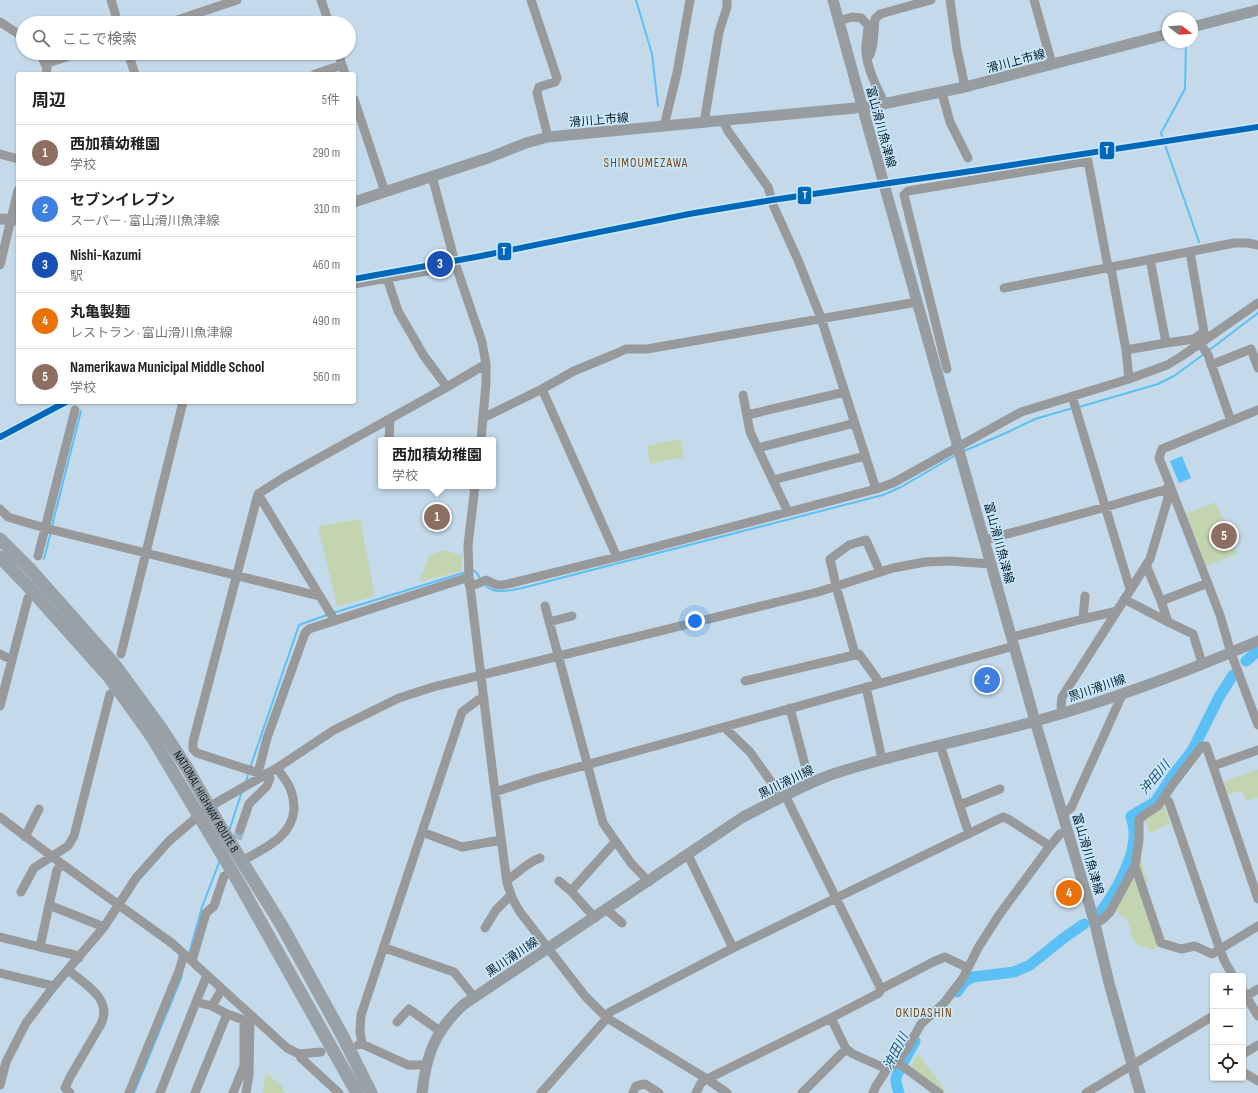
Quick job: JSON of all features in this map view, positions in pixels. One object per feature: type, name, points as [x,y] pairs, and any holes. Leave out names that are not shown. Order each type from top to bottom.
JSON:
[{"type":"highway","name":"NATIONAL HIGHWAY ROUTE 8","points":[[0,539],[30,569],[115,664],[161,728],[187,768],[204,811],[243,890],[357,1093]]},
{"type":"highway","name":"NATIONAL HIGHWAY ROUTE 8","points":[[0,557],[26,583],[109,677],[204,811],[242,861],[282,926],[342,1035],[371,1093]]},
{"type":"main road","name":"富山滑川魚津線","points":[[833,0],[1035,721],[1095,924],[1140,1093]]},
{"type":"main road","points":[[1198,25],[1258,10]]},
{"type":"main road","name":"滑川上市線","points":[[868,107],[942,93],[1162,36]]},
{"type":"main road","name":"滑川上市線","points":[[356,201],[488,158],[526,143],[548,137],[855,108]]},
{"type":"main road","name":"黒川滑川線","points":[[422,1093],[426,1066],[440,1031],[450,1017],[464,1005],[688,856],[743,817],[832,774],[882,759],[1063,713],[1202,664],[1258,641]]},
{"type":"street","points":[[111,0],[116,16]]},
{"type":"street","points":[[189,16],[237,0]]},
{"type":"street","points":[[321,0],[326,16]]},
{"type":"street","points":[[531,0],[557,78],[555,82],[539,88],[537,92],[548,137]]},
{"type":"street","points":[[664,126],[677,73],[690,0]]},
{"type":"street","points":[[704,123],[719,32],[727,7],[727,0]]},
{"type":"street","points":[[867,58],[870,56],[872,49],[875,19],[880,14],[931,0]]},
{"type":"street","points":[[950,0],[957,50],[965,87]]},
{"type":"street","points":[[1034,0],[1052,64]]},
{"type":"street","points":[[839,21],[852,17],[862,18],[866,21],[868,25],[867,58],[870,70],[884,103]]},
{"type":"street","points":[[0,22],[16,32]]},
{"type":"street","points":[[43,60],[47,68],[46,72]]},
{"type":"street","points":[[45,64],[57,60]]},
{"type":"street","points":[[130,60],[134,72]]},
{"type":"street","points":[[330,72],[344,70],[340,60]]},
{"type":"street","points":[[942,93],[950,122],[968,158]]},
{"type":"street","points":[[356,105],[385,192]]},
{"type":"street","points":[[724,121],[728,131],[768,187],[774,207],[798,260],[821,318],[876,489]]},
{"type":"street","points":[[0,154],[16,158]]},
{"type":"street","points":[[947,369],[904,195],[908,191],[1088,161],[1108,267],[1112,273],[1126,350],[1129,379]]},
{"type":"street","points":[[432,176],[456,266],[482,342],[486,364],[486,383],[481,437]]},
{"type":"street","points":[[0,265],[16,198]]},
{"type":"street","points":[[1004,288],[1234,243],[1258,244]]},
{"type":"street","points":[[1126,350],[1194,339],[1204,332],[1190,252]]},
{"type":"street","points":[[1150,259],[1166,343]]},
{"type":"street","points":[[356,284],[456,266]]},
{"type":"street","points":[[387,278],[398,311],[424,356],[447,387]]},
{"type":"street","points":[[484,418],[574,371],[626,349],[647,349],[917,302]]},
{"type":"street","points":[[262,774],[266,738],[305,633],[309,629],[469,581],[477,584],[486,580],[497,585],[503,585],[617,558],[876,489],[893,483],[1021,412],[1129,379],[1167,365],[1258,303]]},
{"type":"street","points":[[1200,343],[1208,355],[1231,421]]},
{"type":"street","points":[[1211,365],[1254,348],[1258,368]]},
{"type":"street","points":[[240,830],[249,804],[267,786],[270,778],[197,753],[193,749],[193,742],[258,494],[283,478],[486,364]]},
{"type":"street","points":[[542,389],[617,558]]},
{"type":"street","points":[[747,415],[845,392]]},
{"type":"street","points":[[743,395],[750,432],[788,512]]},
{"type":"street","points":[[1072,396],[1130,589]]},
{"type":"street","points":[[121,654],[182,404]]},
{"type":"street","points":[[38,556],[75,410]]},
{"type":"street","points":[[1258,410],[1162,449],[1159,458],[1169,489],[1220,615],[1231,653],[1258,725]]},
{"type":"street","points":[[389,437],[390,419]]},
{"type":"street","points":[[758,448],[855,423]]},
{"type":"street","points":[[773,480],[866,456]]},
{"type":"street","points":[[475,489],[468,545],[469,581],[501,840],[507,880],[511,895],[520,912],[585,996],[608,1018],[727,1093]]},
{"type":"street","points":[[985,540],[1169,489]]},
{"type":"street","points":[[1063,713],[1061,706],[1062,697],[1150,559],[1168,498],[1169,489]]},
{"type":"street","points":[[258,494],[335,621]]},
{"type":"street","points":[[0,508],[8,517],[45,528],[319,596]]},
{"type":"street","points":[[855,654],[830,559],[850,546],[866,540],[880,572]]},
{"type":"street","points":[[0,1085],[3,1062],[26,1022],[54,986],[104,927],[136,878],[151,860],[169,841],[204,811],[262,774],[276,768],[334,730],[399,698],[433,687],[836,586],[880,572],[925,562],[948,561],[992,564]]},
{"type":"street","points":[[1146,565],[1168,622]]},
{"type":"street","points":[[1161,601],[1208,583]]},
{"type":"street","points":[[1083,620],[1085,596]]},
{"type":"street","points":[[0,706],[28,598]]},
{"type":"street","points":[[1124,599],[1193,634],[1202,664]]},
{"type":"street","points":[[545,606],[586,765],[603,823],[631,863],[648,882]]},
{"type":"street","points":[[495,792],[535,779],[866,687],[1013,641],[1117,611]]},
{"type":"street","points":[[549,622],[572,616]]},
{"type":"street","points":[[0,654],[12,660]]},
{"type":"street","points":[[745,682],[859,654],[877,679],[878,683]]},
{"type":"street","points":[[866,687],[882,759]]},
{"type":"street","points":[[1063,814],[1071,808],[1123,693]]},
{"type":"street","points":[[21,892],[34,868],[68,846],[74,836],[110,694]]},
{"type":"street","points":[[426,1066],[408,1065],[360,1044],[361,1015],[462,712],[478,700],[484,698]]},
{"type":"street","points":[[790,708],[810,784]]},
{"type":"street","points":[[724,727],[750,752],[784,796],[882,989]]},
{"type":"street","points":[[940,745],[969,834]]},
{"type":"street","points":[[1095,924],[1110,912],[1135,866],[1140,820],[1144,815],[1158,806],[1202,746],[1206,746],[1258,899]]},
{"type":"street","points":[[1213,766],[1258,750]]},
{"type":"street","points":[[242,861],[277,840],[288,830],[293,815],[294,802],[290,788],[276,768]]},
{"type":"street","points":[[960,805],[1000,789]]},
{"type":"street","points":[[1164,797],[1169,802],[1220,950],[1231,973]]},
{"type":"street","points":[[25,837],[39,809]]},
{"type":"street","points":[[0,817],[25,837],[173,944],[287,1048],[299,1054],[321,1052]]},
{"type":"street","points":[[541,1093],[608,1018],[610,1012],[733,948],[837,899],[1003,817],[1050,846]]},
{"type":"street","points":[[873,1093],[887,1069],[898,1062],[921,1024],[944,1003],[963,978],[978,948],[999,915],[1050,846],[1060,834],[1068,831]]},
{"type":"street","points":[[422,832],[462,846],[501,840]]},
{"type":"street","points":[[570,890],[615,842]]},
{"type":"street","points":[[688,856],[733,948]]},
{"type":"street","points":[[507,880],[516,875],[530,862],[540,858]]},
{"type":"street","points":[[40,947],[57,870],[62,864]]},
{"type":"street","points":[[1135,866],[1161,943],[1181,949],[1194,946],[1212,954],[1258,926]]},
{"type":"street","points":[[192,961],[206,913],[214,906],[224,876]]},
{"type":"street","points":[[559,881],[570,890],[595,918]]},
{"type":"street","points":[[485,928],[496,910],[511,895]]},
{"type":"street","points":[[49,905],[104,927]]},
{"type":"street","points":[[607,910],[622,923]]},
{"type":"street","points":[[0,937],[75,955],[79,958]]},
{"type":"street","points":[[384,948],[454,972],[475,998]]},
{"type":"street","points":[[129,1093],[179,971],[184,954]]},
{"type":"street","points":[[696,1093],[701,1083],[707,1079],[831,1018],[935,961],[945,957],[968,968]]},
{"type":"street","points":[[68,970],[98,995],[105,1011],[101,1024],[65,1088],[70,1093]]},
{"type":"street","points":[[0,972],[54,986]]},
{"type":"street","points":[[160,1093],[207,975]]},
{"type":"street","points":[[212,1006],[222,989]]},
{"type":"street","points":[[1246,994],[1258,989]]},
{"type":"street","points":[[1246,998],[1258,1016]]},
{"type":"street","points":[[196,1002],[212,1006],[227,1014],[244,1020],[244,1066],[233,1093]]},
{"type":"street","points":[[397,1022],[409,1009],[440,1031]]},
{"type":"street","points":[[195,1093],[227,1014]]},
{"type":"street","points":[[831,1018],[846,1049],[853,1054],[887,1069]]},
{"type":"street","points":[[1086,1093],[1210,1018]]},
{"type":"street","points":[[246,1093],[249,1075],[250,1020]]},
{"type":"street","points":[[1246,1052],[1258,1045]]},
{"type":"street","points":[[802,1093],[846,1049]]},
{"type":"street","points":[[299,1054],[328,1089],[339,1093]]},
{"type":"street","points":[[898,1062],[940,1093]]},
{"type":"street","points":[[1246,1074],[1258,1081]]},
{"type":"street","points":[[633,1093],[636,1086],[645,1084],[659,1093]]},
{"type":"green space","points":[[680,439],[684,457],[650,464],[647,446]]},
{"type":"green space","points":[[1216,502],[1237,554],[1206,566],[1186,514]]},
{"type":"green space","points":[[360,519],[375,596],[337,606],[318,526]]},
{"type":"green space","points":[[445,550],[462,556],[462,571],[419,582],[429,556]]},
{"type":"green space","points":[[1258,769],[1258,797],[1246,801],[1242,791],[1225,795],[1221,783]]},
{"type":"green space","points":[[1164,805],[1170,824],[1149,833],[1145,819]]},
{"type":"green space","points":[[1139,854],[1148,883],[1143,886],[1137,866]]},
{"type":"green space","points":[[1135,875],[1158,946],[1153,950],[1141,946],[1133,940],[1128,921],[1115,910],[1121,896]]},
{"type":"green space","points":[[918,1054],[943,1087],[945,1093],[910,1067]]},
{"type":"green space","points":[[266,1073],[281,1085],[285,1093],[263,1093]]},
{"type":"water","points":[[1182,456],[1191,478],[1179,483],[1170,461]]},
{"type":"waterway","points":[[636,0],[652,54],[658,106]]},
{"type":"waterway","points":[[1186,48],[1185,89],[1161,133],[1199,242]]},
{"type":"waterway","points":[[1208,351],[1258,313]]},
{"type":"waterway","points":[[1079,407],[1158,384],[1174,376],[1204,354]]},
{"type":"waterway","points":[[964,451],[1035,419],[1073,408]]},
{"type":"waterway","points":[[52,526],[81,411]]},
{"type":"waterway","points":[[484,583],[491,590],[496,591],[522,588],[883,495],[901,487],[956,455]]},
{"type":"waterway","points":[[44,559],[51,532]]},
{"type":"waterway","points":[[473,570],[477,573],[481,580]]},
{"type":"waterway","points":[[333,613],[466,572]]},
{"type":"waterway","points":[[250,768],[299,625],[327,615]]},
{"type":"waterway","name":"沖田川","points":[[1246,661],[1258,651]]},
{"type":"waterway","name":"沖田川","points":[[1099,914],[1111,897],[1128,864],[1134,841],[1134,829],[1131,816],[1155,802],[1173,775],[1192,751],[1219,697],[1233,675]]},
{"type":"waterway","points":[[246,781],[249,772]]},
{"type":"waterway","points":[[229,831],[242,791]]},
{"type":"waterway","points":[[189,954],[202,907],[220,860]]},
{"type":"waterway","name":"沖田川","points":[[957,992],[965,981],[973,977],[1014,972],[1030,965],[1084,924]]},
{"type":"waterway","points":[[134,1093],[182,976]]},
{"type":"waterway","name":"沖田川","points":[[899,1093],[896,1084],[896,1077],[915,1041]]},
{"type":"tunnel","points":[[233,852],[240,830]]},
{"type":"transit line","name":"T","points":[[356,279],[481,256],[689,214],[772,200],[1258,127]]},
{"type":"transit line","name":"T","points":[[0,437],[62,404]]},
{"type":"place","name":"Nishi-Kazumi","points":[[440,264]]},
{"type":"place","name":"西加積幼稚園","points":[[437,517]]},
{"type":"place","name":"Namerikawa Municipal Middle School","points":[[1224,536]]},
{"type":"place","name":"セブンイレブン","points":[[987,680]]},
{"type":"place","name":"丸亀製麺","points":[[1069,893]]},
{"type":"district","name":"SHIMOUMEZAWA","points":[[646,162]]},
{"type":"district","name":"OKIDASHIN","points":[[924,1012]]}]
